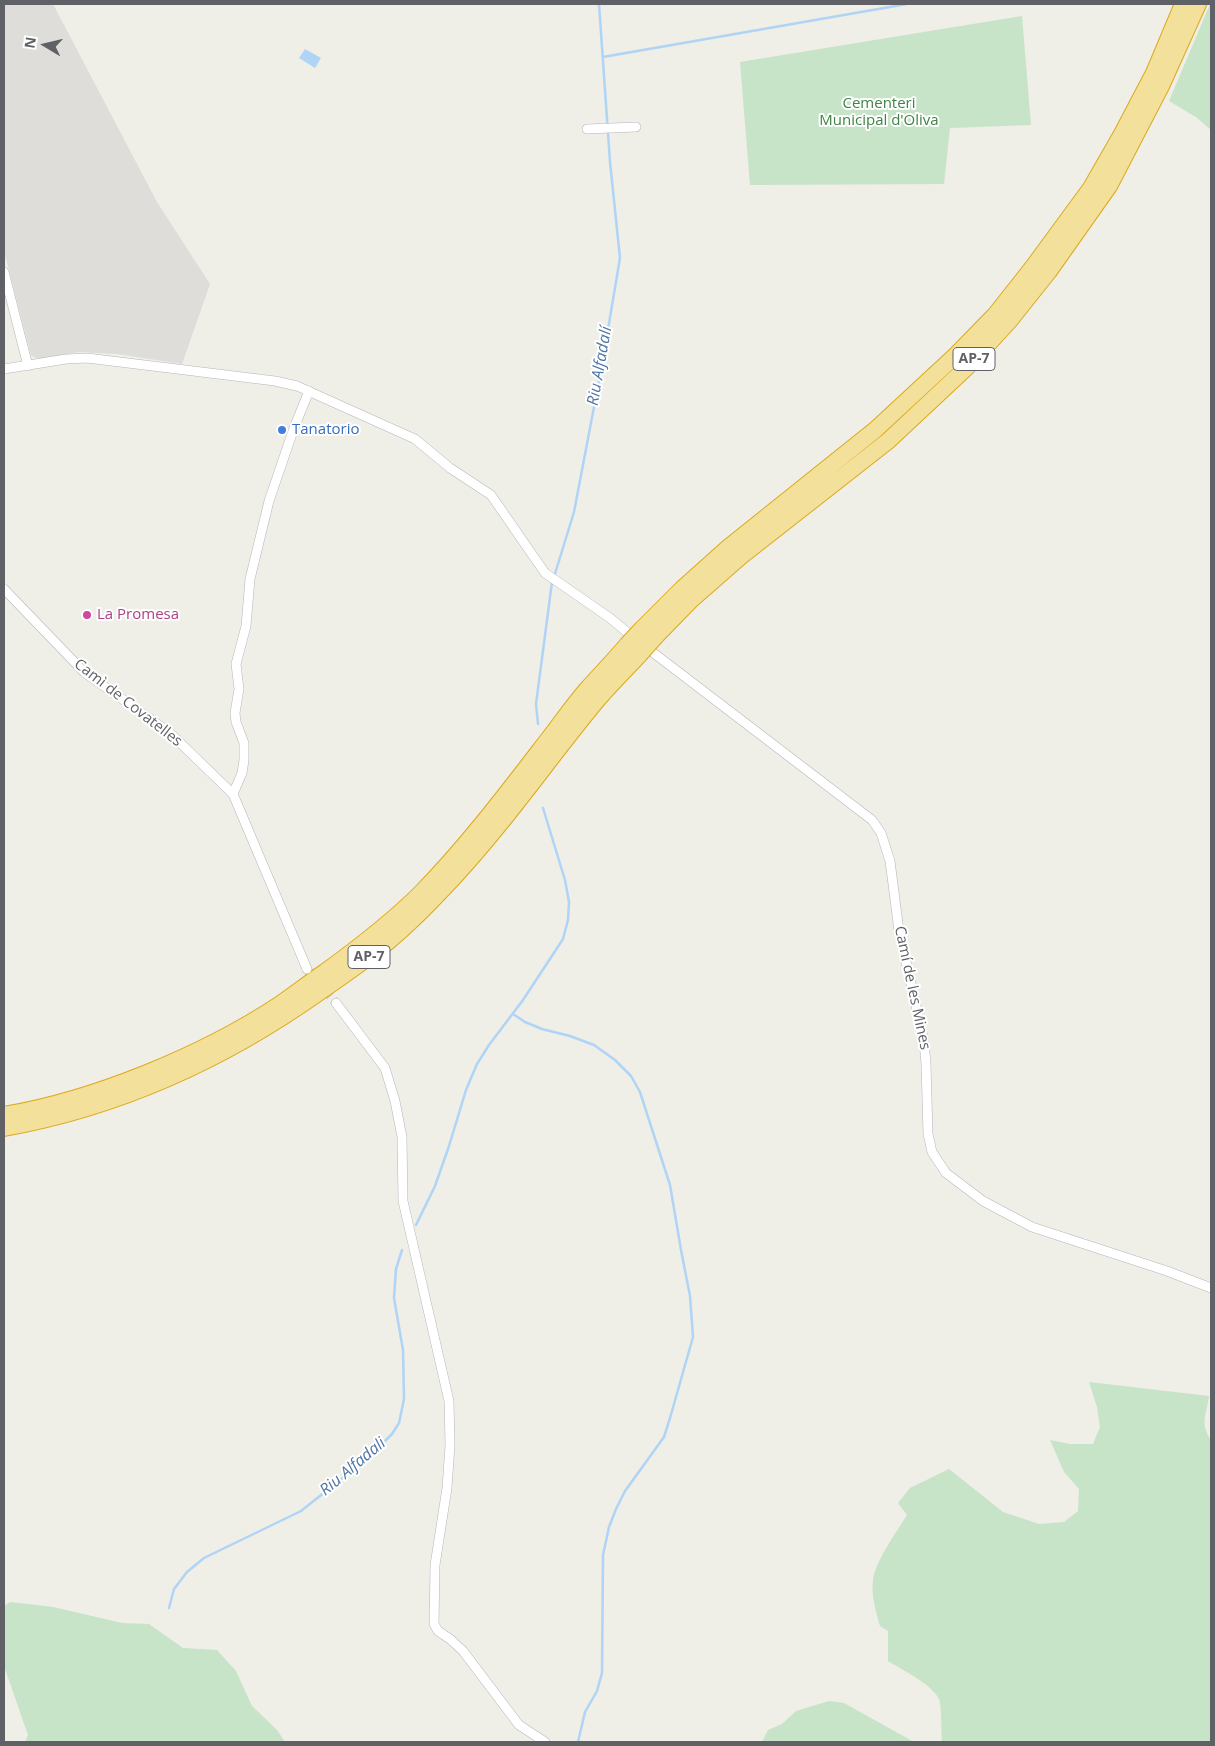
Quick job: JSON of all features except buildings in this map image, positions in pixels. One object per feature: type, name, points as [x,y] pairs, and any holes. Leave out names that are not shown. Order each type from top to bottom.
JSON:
[{"type":"highway","name":"AP-7","points":[[4,1128],[46,1120],[98,1105],[159,1083],[238,1045],[286,1016],[369,957],[408,923],[460,870],[524,794],[682,589],[729,547],[876,430],[996,314],[1091,188],[1154,73],[1183,4]]},
{"type":"highway","name":"AP-7","points":[[4,1115],[69,1100],[112,1085],[174,1062],[230,1033],[278,1006],[342,960],[422,892],[513,785],[588,688],[740,556],[888,441],[966,368],[1010,320],[1050,271],[1109,186],[1161,86],[1198,4]]},
{"type":"street","points":[[591,129],[636,127]]},
{"type":"street","points":[[4,272],[28,366]]},
{"type":"street","points":[[4,369],[66,359],[87,358],[275,380],[309,391],[269,501],[250,579],[246,626],[236,664],[239,689],[235,713],[236,722],[244,743],[244,760],[242,773],[233,794],[307,969]]},
{"type":"street","name":"Camí de les Mines","points":[[309,391],[415,439],[450,468],[483,488],[491,495],[545,573],[610,618],[872,820],[881,833],[890,861],[899,930],[924,1041],[928,1134],[932,1152],[946,1173],[983,1201],[1032,1228],[1167,1271],[1211,1288]]},
{"type":"street","name":"Camì de Covatelles","points":[[4,589],[84,672],[170,733],[233,794]]},
{"type":"street","points":[[336,1003],[385,1068],[390,1080],[402,1137],[403,1201],[448,1401],[450,1445],[447,1488],[435,1565],[434,1624],[438,1631],[463,1651],[519,1724],[544,1742]]},
{"type":"shaded area","points":[[4,4],[53,4],[157,202],[210,284],[182,364],[117,354],[79,352],[38,359],[31,355],[4,251]]},
{"type":"green space","points":[[1210,4],[1211,130],[1196,117],[1169,101]]},
{"type":"green space","name":"Cementeri Municipal d'Oliva","points":[[1022,16],[1031,125],[950,128],[944,184],[750,185],[740,62]]},
{"type":"green space","points":[[1089,1382],[1209,1396],[1205,1428],[1211,1440],[1211,1742],[942,1742],[939,1699],[930,1688],[888,1661],[888,1631],[880,1626],[874,1604],[873,1580],[875,1572],[887,1547],[907,1515],[898,1503],[910,1488],[949,1469],[1003,1512],[1039,1524],[1064,1522],[1078,1511],[1079,1489],[1064,1472],[1050,1440],[1070,1444],[1093,1444],[1100,1427],[1097,1407]]},
{"type":"green space","points":[[10,1602],[53,1607],[122,1623],[149,1624],[183,1648],[217,1650],[236,1671],[252,1706],[277,1730],[285,1742],[25,1742],[28,1735],[4,1666],[4,1606]]},
{"type":"green space","points":[[829,1701],[844,1703],[914,1742],[762,1742],[768,1730],[782,1724],[796,1711]]},
{"type":"water","points":[[305,49],[321,58],[315,68],[299,58]]},
{"type":"waterway","name":"Riu Alfadalí","points":[[554,577],[574,512],[620,258],[610,162],[599,4]]},
{"type":"waterway","points":[[603,57],[907,4]]},
{"type":"waterway","name":"Riu Alfadalí","points":[[538,724],[536,704],[552,582]]},
{"type":"waterway","points":[[416,1225],[435,1186],[466,1090],[477,1064],[523,1000],[563,939],[568,920],[569,902],[565,880],[543,808]]},
{"type":"waterway","points":[[513,1014],[525,1022],[542,1029],[570,1036],[594,1045],[615,1060],[631,1076],[640,1092],[670,1185],[690,1296],[693,1337],[664,1437],[625,1491],[609,1527],[603,1555],[602,1673],[597,1691],[585,1712],[578,1742]]},
{"type":"waterway","name":"Riu Alfadali","points":[[169,1608],[174,1589],[187,1572],[204,1558],[301,1511],[369,1457],[392,1434],[399,1423],[404,1399],[403,1350],[394,1298],[396,1269],[402,1250]]},
{"type":"tunnel","points":[[307,969],[336,1003]]},
{"type":"place","name":"Tanatorio","points":[[282,430]]},
{"type":"place","name":"La Promesa","points":[[87,615]]}]
